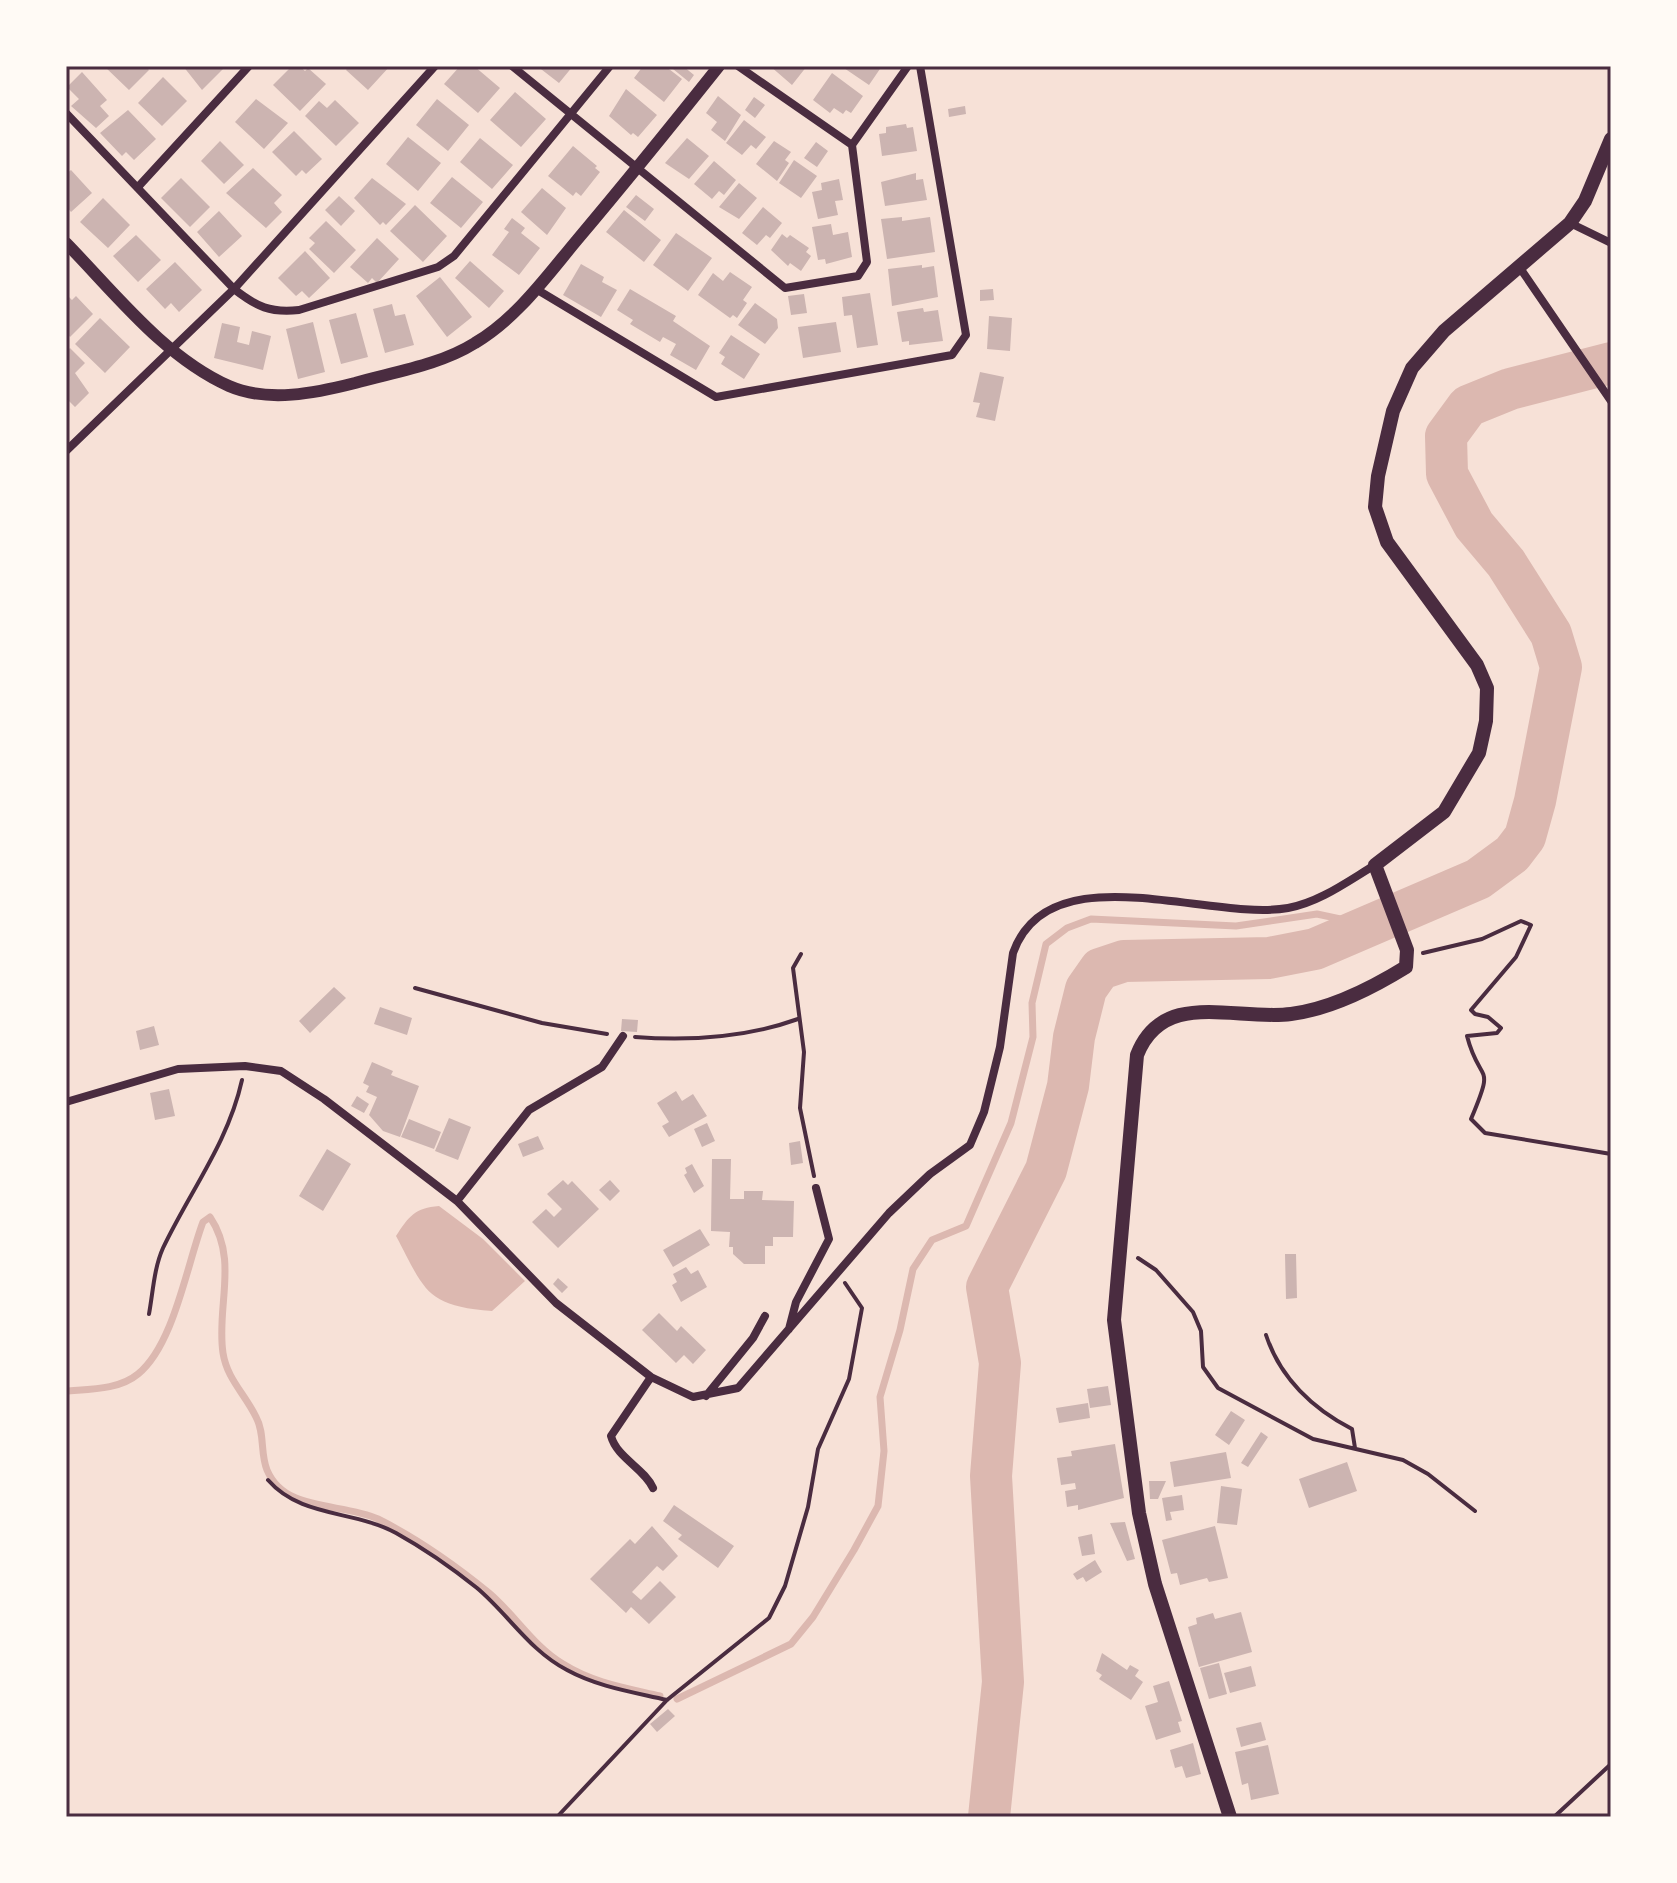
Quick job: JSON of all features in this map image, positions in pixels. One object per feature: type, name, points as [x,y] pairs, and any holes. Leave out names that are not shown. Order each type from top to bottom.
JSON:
[{"type":"main road","points":[[1230,1817],[1155,1584],[1139,1513],[1114,1320],[1132,1084],[1145,1035],[1165,1018],[1192,1013],[1291,1014],[1329,1004],[1406,967],[1407,956],[1377,868],[1444,812],[1463,785],[1479,753],[1486,721],[1487,688],[1469,652],[1387,542],[1375,507],[1382,455],[1393,411],[1412,368],[1444,331],[1570,223],[1585,201],[1611,139]]},
{"type":"street","points":[[138,187],[249,66]]},
{"type":"street","points":[[66,451],[234,289],[435,66]]},
{"type":"street","points":[[512,66],[785,288],[858,276],[867,262],[852,145],[908,66]]},
{"type":"street","points":[[66,113],[234,289],[257,307],[276,312],[299,310],[438,267],[454,256],[610,66]]},
{"type":"street","points":[[66,244],[171,350],[203,373],[233,388],[270,395],[302,394],[452,354],[497,329],[536,289],[719,66]]},
{"type":"street","points":[[738,66],[852,145]]},
{"type":"street","points":[[536,289],[716,397],[952,355],[966,335],[920,66]]},
{"type":"street","points":[[1570,223],[1611,243]]},
{"type":"street","points":[[1520,268],[1611,401]]},
{"type":"street","points":[[66,1102],[178,1069],[245,1066],[281,1071],[324,1099],[457,1201],[556,1303],[651,1377],[693,1397],[706,1396],[738,1388],[912,1190],[970,1145],[984,1112],[1000,1047],[1013,953],[1017,941],[1048,909],[1084,898],[1121,897],[1243,908],[1288,908],[1323,896],[1377,868]]},
{"type":"street","points":[[457,1201],[529,1110],[602,1067],[623,1036]]},
{"type":"street","points":[[788,1331],[796,1302],[829,1239],[816,1188]]},
{"type":"street","points":[[706,1396],[753,1338],[765,1316]]},
{"type":"street","points":[[651,1377],[611,1436],[617,1449],[648,1478],[653,1488]]},
{"type":"path","points":[[1407,956],[1527,921],[1531,925],[1526,940],[1471,1010],[1499,1024],[1501,1028],[1497,1033],[1467,1036],[1486,1073],[1484,1090],[1471,1119],[1485,1133],[1611,1154]]},
{"type":"path","points":[[801,954],[793,968],[804,1052],[800,1108],[816,1188]]},
{"type":"path","points":[[415,988],[542,1023],[656,1039],[732,1034],[771,1028],[798,1019]]},
{"type":"path","points":[[149,1314],[162,1250],[220,1142],[237,1101],[245,1066]]},
{"type":"path","points":[[1119,1252],[1132,1254],[1156,1270],[1193,1312],[1201,1331],[1203,1367],[1218,1388],[1313,1439],[1403,1460],[1428,1474],[1475,1511]]},
{"type":"path","points":[[557,1817],[667,1700],[769,1618],[785,1586],[808,1507],[818,1449],[849,1379],[859,1332],[862,1308],[838,1275]]},
{"type":"path","points":[[1266,1335],[1278,1362],[1298,1391],[1317,1408],[1352,1429],[1355,1448]]},
{"type":"path","points":[[268,1480],[280,1494],[300,1505],[374,1521],[400,1535],[477,1588],[544,1655],[565,1670],[595,1683],[667,1700]]},
{"type":"path","points":[[1554,1817],[1611,1764]]},
{"type":"shaded area","points":[[439,1206],[483,1239],[525,1281],[492,1311],[453,1305],[430,1292],[421,1282],[396,1236],[413,1214]]},
{"type":"building","points":[[104,66],[145,66],[149,70],[129,90]]},
{"type":"building","points":[[183,66],[226,66],[202,90]]},
{"type":"building","points":[[292,66],[299,66],[305,71],[308,68],[326,84],[300,111],[273,85]]},
{"type":"building","points":[[349,66],[390,66],[368,90],[346,70]]},
{"type":"building","points":[[460,66],[474,66],[500,88],[478,113],[444,84]]},
{"type":"building","points":[[537,66],[573,66],[559,83]]},
{"type":"building","points":[[643,66],[665,66],[682,79],[664,102],[634,78]]},
{"type":"building","points":[[683,66],[694,75],[689,82],[673,69]]},
{"type":"building","points":[[770,66],[807,66],[792,85]]},
{"type":"building","points":[[841,66],[882,66],[869,85]]},
{"type":"building","points":[[82,72],[107,100],[100,106],[109,116],[96,128],[71,106],[79,99],[67,87]]},
{"type":"building","points":[[832,73],[863,96],[851,113],[846,110],[843,114],[834,108],[830,113],[813,100]]},
{"type":"building","points":[[163,77],[187,101],[162,126],[138,103]]},
{"type":"building","points":[[626,89],[657,115],[638,137],[633,133],[631,135],[609,116]]},
{"type":"building","points":[[515,92],[546,119],[521,147],[490,120]]},
{"type":"building","points":[[718,96],[741,115],[725,141],[711,130],[717,122],[706,113]]},
{"type":"building","points":[[754,97],[765,105],[755,118],[745,110]]},
{"type":"building","points":[[256,99],[288,123],[264,149],[235,122]]},
{"type":"building","points":[[437,99],[469,125],[448,151],[416,125]]},
{"type":"building","points":[[335,100],[359,123],[336,146],[305,116],[319,101],[327,108]]},
{"type":"building","points":[[965,106],[966,114],[949,117],[948,109]]},
{"type":"building","points":[[128,110],[156,139],[134,160],[126,152],[122,156],[100,133]]},
{"type":"building","points":[[744,120],[766,137],[756,149],[751,145],[742,155],[726,143]]},
{"type":"building","points":[[906,124],[907,128],[913,127],[917,151],[882,156],[879,134],[886,133],[886,127]]},
{"type":"building","points":[[294,131],[322,159],[306,174],[302,170],[296,176],[272,152]]},
{"type":"building","points":[[408,137],[441,163],[418,191],[386,164]]},
{"type":"building","points":[[480,138],[513,165],[492,189],[460,162]]},
{"type":"building","points":[[687,138],[709,156],[689,179],[665,163]]},
{"type":"building","points":[[220,141],[244,165],[224,184],[201,161]]},
{"type":"building","points":[[774,141],[791,152],[785,160],[789,163],[777,181],[756,164]]},
{"type":"building","points":[[816,142],[828,151],[817,167],[804,158]]},
{"type":"building","points":[[573,146],[600,172],[581,196],[576,192],[573,196],[548,176]]},
{"type":"building","points":[[794,160],[817,176],[801,198],[779,183]]},
{"type":"building","points":[[714,161],[736,180],[724,195],[719,191],[712,199],[694,184]]},
{"type":"building","points":[[253,168],[282,195],[274,203],[282,212],[266,228],[226,193]]},
{"type":"building","points":[[71,170],[92,193],[71,212],[66,206],[66,174]]},
{"type":"building","points":[[916,173],[916,180],[923,179],[927,200],[885,206],[881,182]]},
{"type":"building","points":[[452,177],[483,202],[461,228],[430,203]]},
{"type":"building","points":[[181,178],[210,207],[190,227],[161,198]]},
{"type":"building","points":[[372,178],[406,204],[386,225],[383,222],[380,225],[354,198]]},
{"type":"building","points":[[839,179],[843,200],[835,201],[838,215],[818,219],[812,192],[822,190],[821,183]]},
{"type":"building","points":[[739,183],[757,198],[739,219],[719,207]]},
{"type":"building","points":[[542,188],[566,208],[547,235],[521,212]]},
{"type":"building","points":[[636,195],[654,209],[645,221],[626,207]]},
{"type":"building","points":[[339,196],[355,211],[341,226],[325,210]]},
{"type":"building","points":[[103,198],[130,225],[108,248],[80,222]]},
{"type":"building","points":[[415,205],[447,236],[423,262],[390,231]]},
{"type":"building","points":[[763,207],[782,223],[770,238],[766,235],[757,245],[742,233]]},
{"type":"building","points":[[624,210],[661,240],[644,262],[606,232]]},
{"type":"building","points":[[219,211],[242,236],[219,257],[197,232]]},
{"type":"building","points":[[902,217],[902,221],[930,217],[935,252],[887,259],[881,219]]},
{"type":"building","points":[[512,218],[525,228],[521,233],[540,248],[519,275],[492,255],[509,232],[504,229]]},
{"type":"building","points":[[326,221],[356,250],[334,273],[309,249],[315,243],[309,238]]},
{"type":"building","points":[[831,224],[833,235],[848,232],[852,257],[826,264],[825,259],[818,260],[812,227]]},
{"type":"building","points":[[676,233],[712,258],[688,291],[653,265]]},
{"type":"building","points":[[782,234],[787,238],[790,235],[809,248],[806,252],[811,256],[801,271],[790,263],[788,266],[771,250]]},
{"type":"building","points":[[136,235],[161,260],[138,282],[113,256]]},
{"type":"building","points":[[377,238],[399,259],[377,283],[372,278],[368,283],[350,267]]},
{"type":"building","points":[[305,251],[330,278],[309,298],[302,291],[296,296],[278,278]]},
{"type":"building","points":[[470,261],[504,291],[489,308],[455,278]]},
{"type":"building","points":[[175,262],[202,290],[179,312],[171,303],[165,309],[146,289]]},
{"type":"building","points":[[581,264],[604,277],[602,282],[617,290],[601,317],[563,295]]},
{"type":"building","points":[[922,265],[922,268],[934,266],[938,297],[892,306],[888,269]]},
{"type":"building","points":[[730,272],[752,287],[743,300],[747,303],[737,318],[733,315],[730,318],[698,295],[713,273],[723,281]]},
{"type":"building","points":[[440,277],[472,317],[447,337],[416,296]]},
{"type":"building","points":[[630,289],[676,316],[673,321],[710,346],[696,370],[670,355],[676,344],[663,337],[660,342],[630,324],[633,320],[617,310]]},
{"type":"building","points":[[993,289],[994,300],[980,301],[980,290]]},
{"type":"building","points":[[870,293],[878,345],[857,348],[852,315],[844,316],[842,297]]},
{"type":"building","points":[[66,294],[72,300],[76,296],[93,314],[70,337],[66,332]]},
{"type":"building","points":[[804,294],[807,313],[791,315],[788,296]]},
{"type":"building","points":[[755,303],[777,319],[778,328],[765,344],[738,325]]},
{"type":"building","points":[[392,304],[395,316],[405,314],[414,345],[385,353],[373,309]]},
{"type":"building","points":[[923,308],[924,312],[938,310],[943,341],[909,345],[909,341],[902,342],[897,312]]},
{"type":"building","points":[[356,313],[368,357],[341,364],[329,320]]},
{"type":"building","points":[[989,316],[1012,318],[1010,351],[987,349]]},
{"type":"building","points":[[100,318],[130,347],[105,373],[75,344]]},
{"type":"building","points":[[313,322],[325,372],[298,379],[286,329]]},
{"type":"building","points":[[836,322],[841,352],[803,358],[798,327]]},
{"type":"building","points":[[222,323],[240,327],[237,342],[249,345],[252,331],[271,336],[263,370],[214,358]]},
{"type":"building","points":[[731,335],[760,354],[744,379],[721,364],[725,357],[719,353]]},
{"type":"building","points":[[70,348],[85,363],[75,373],[89,393],[75,407],[66,398],[66,352]]},
{"type":"building","points":[[980,372],[1004,377],[995,421],[976,417],[980,403],[973,402]]},
{"type":"building","points":[[334,987],[346,998],[310,1033],[299,1021]]},
{"type":"building","points":[[380,1007],[412,1018],[407,1035],[374,1024]]},
{"type":"building","points":[[622,1019],[638,1020],[637,1032],[621,1031]]},
{"type":"building","points":[[154,1026],[159,1045],[140,1050],[136,1031]]},
{"type":"building","points":[[372,1062],[393,1071],[391,1075],[419,1086],[400,1137],[383,1131],[369,1115],[377,1097],[366,1092],[369,1086],[363,1083]]},
{"type":"building","points":[[169,1089],[175,1116],[155,1120],[150,1093]]},
{"type":"building","points":[[676,1091],[682,1101],[693,1094],[707,1116],[669,1137],[662,1126],[669,1122],[657,1103]]},
{"type":"building","points":[[357,1096],[369,1104],[364,1113],[351,1106]]},
{"type":"building","points":[[449,1118],[471,1127],[458,1160],[435,1151]]},
{"type":"building","points":[[409,1119],[441,1132],[434,1149],[401,1137]]},
{"type":"building","points":[[707,1123],[715,1141],[702,1147],[694,1129]]},
{"type":"building","points":[[538,1136],[544,1149],[523,1157],[518,1144]]},
{"type":"building","points":[[800,1141],[803,1163],[791,1165],[789,1143]]},
{"type":"building","points":[[327,1149],[351,1164],[323,1211],[299,1196]]},
{"type":"building","points":[[712,1159],[731,1159],[730,1199],[744,1199],[744,1191],[763,1191],[762,1200],[794,1201],[793,1237],[773,1237],[773,1246],[765,1246],[765,1264],[744,1264],[733,1254],[733,1247],[729,1247],[730,1232],[711,1231]]},
{"type":"building","points":[[692,1164],[704,1186],[694,1193],[684,1175],[687,1173],[685,1168]]},
{"type":"building","points":[[563,1180],[568,1185],[572,1181],[599,1209],[558,1248],[532,1222],[546,1209],[554,1217],[562,1209],[547,1194]]},
{"type":"building","points":[[610,1180],[620,1191],[610,1201],[599,1190]]},
{"type":"building","points":[[700,1229],[710,1245],[673,1267],[663,1250]]},
{"type":"building","points":[[1285,1254],[1296,1254],[1297,1298],[1286,1299]]},
{"type":"building","points":[[686,1267],[691,1274],[698,1270],[707,1287],[681,1302],[672,1285],[677,1282],[673,1274]]},
{"type":"building","points":[[558,1278],[568,1287],[562,1293],[553,1284]]},
{"type":"building","points":[[659,1313],[677,1331],[681,1326],[706,1350],[693,1364],[684,1355],[676,1363],[642,1330]]},
{"type":"building","points":[[1108,1386],[1111,1405],[1090,1408],[1087,1389]]},
{"type":"building","points":[[1088,1403],[1090,1418],[1059,1423],[1056,1408]]},
{"type":"building","points":[[1231,1411],[1245,1420],[1229,1445],[1215,1435]]},
{"type":"building","points":[[1261,1432],[1268,1437],[1248,1467],[1241,1463]]},
{"type":"building","points":[[1115,1444],[1124,1498],[1078,1510],[1078,1505],[1067,1507],[1065,1491],[1076,1489],[1075,1483],[1061,1485],[1057,1458],[1072,1456],[1071,1451]]},
{"type":"building","points":[[1226,1452],[1231,1478],[1174,1487],[1170,1462]]},
{"type":"building","points":[[1347,1462],[1357,1491],[1309,1508],[1299,1479]]},
{"type":"building","points":[[1149,1481],[1166,1481],[1158,1499],[1150,1499]]},
{"type":"building","points":[[1221,1486],[1242,1489],[1237,1525],[1217,1523]]},
{"type":"building","points":[[1182,1495],[1184,1510],[1170,1512],[1172,1520],[1166,1521],[1162,1498]]},
{"type":"building","points":[[674,1505],[734,1546],[718,1568],[678,1539],[682,1535],[663,1521]]},
{"type":"building","points":[[1125,1522],[1135,1559],[1127,1561],[1110,1523]]},
{"type":"building","points":[[652,1526],[678,1556],[663,1571],[657,1566],[632,1592],[641,1600],[660,1581],[676,1597],[649,1624],[631,1607],[626,1613],[590,1579],[630,1539],[635,1544]]},
{"type":"building","points":[[1215,1526],[1228,1578],[1209,1582],[1207,1578],[1180,1585],[1177,1573],[1171,1574],[1162,1540]]},
{"type":"building","points":[[1092,1534],[1095,1554],[1082,1556],[1078,1537]]},
{"type":"building","points":[[1095,1560],[1102,1572],[1086,1582],[1083,1577],[1077,1580],[1073,1574]]},
{"type":"building","points":[[1241,1612],[1252,1652],[1199,1667],[1188,1627],[1197,1624],[1196,1618],[1213,1613],[1215,1619]]},
{"type":"building","points":[[1102,1653],[1127,1670],[1130,1665],[1139,1670],[1135,1676],[1143,1682],[1131,1700],[1099,1679],[1102,1675],[1096,1671]]},
{"type":"building","points":[[1219,1663],[1227,1694],[1209,1699],[1200,1668]]},
{"type":"building","points":[[1251,1666],[1256,1686],[1230,1693],[1224,1673]]},
{"type":"building","points":[[1169,1681],[1182,1721],[1178,1722],[1181,1732],[1156,1740],[1145,1706],[1158,1702],[1153,1686]]},
{"type":"building","points":[[668,1709],[675,1716],[657,1732],[650,1724]]},
{"type":"building","points":[[1261,1722],[1266,1740],[1241,1747],[1236,1728]]},
{"type":"building","points":[[1193,1743],[1201,1774],[1186,1778],[1182,1766],[1175,1768],[1170,1750]]},
{"type":"building","points":[[1268,1745],[1279,1794],[1251,1800],[1248,1783],[1242,1785],[1235,1752]]},
{"type":"waterway","points":[[989,1817],[1003,1682],[991,1476],[1000,1363],[987,1287],[1046,1170],[1068,1086],[1074,1037],[1086,989],[1100,969],[1124,961],[1269,958],[1315,949],[1478,879],[1512,854],[1525,837],[1535,801],[1561,667],[1551,634],[1506,563],[1474,525],[1447,474],[1446,436],[1468,406],[1510,389],[1611,363]]},
{"type":"waterway","points":[[677,1699],[791,1644],[813,1617],[878,1506],[884,1451],[880,1397],[900,1330],[913,1269],[932,1240],[966,1226],[1011,1123],[1033,1037],[1032,1003],[1046,944],[1067,928],[1091,919],[1236,926],[1317,914],[1373,926]]},
{"type":"waterway","points":[[66,1391],[104,1388],[122,1383],[138,1374],[150,1361],[170,1324],[203,1222],[210,1217],[219,1233],[225,1267],[222,1336],[225,1362],[259,1423],[265,1463],[275,1484],[301,1500],[378,1519],[421,1544],[489,1593],[543,1649],[574,1671],[610,1684],[660,1696]]}]
